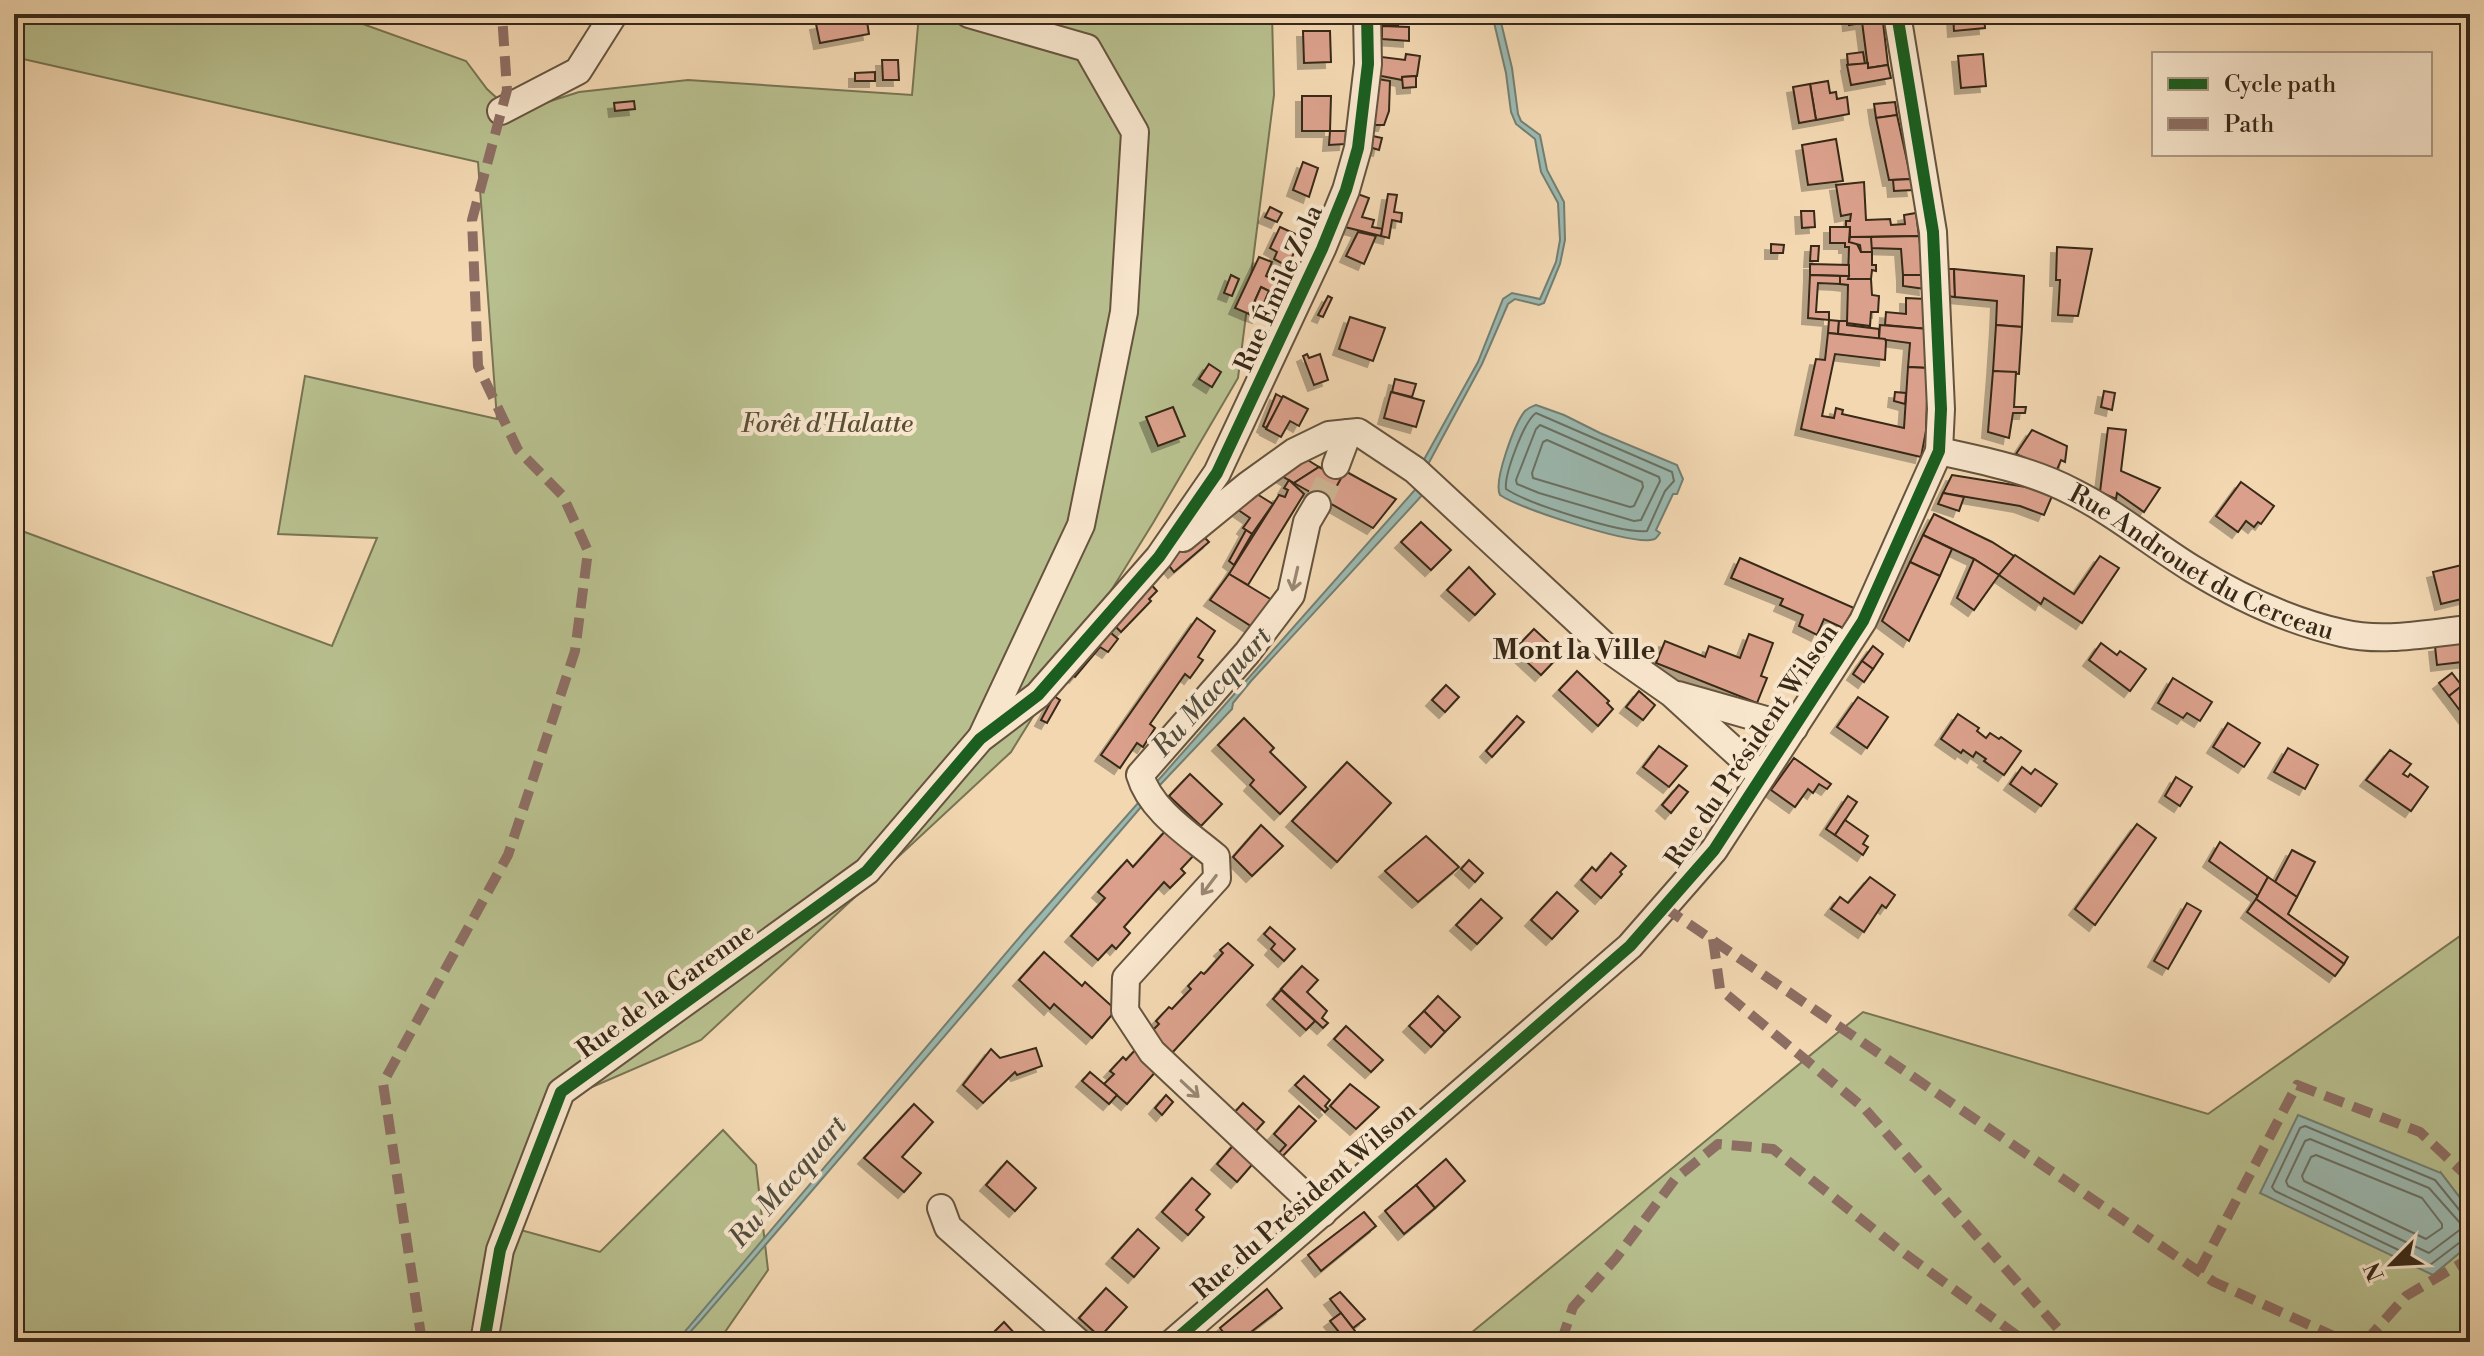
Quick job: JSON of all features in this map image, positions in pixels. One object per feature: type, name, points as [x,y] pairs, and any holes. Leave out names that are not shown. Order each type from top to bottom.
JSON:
[{"type":"street","points":[[501,111],[578,71],[614,14]]},
{"type":"street","points":[[969,14],[1087,48],[1135,132],[1124,312],[1081,525],[980,739]]},
{"type":"street","name":"Rue Émile Zola","points":[[1159,557],[1217,473],[1322,249],[1346,190],[1358,148],[1368,64],[1367,14]]},
{"type":"street","name":"Rue du Président Wilson","points":[[1173,1342],[1630,946],[1714,850],[1863,621],[1939,451],[1941,409],[1933,232],[1897,14]]},
{"type":"street","points":[[980,739],[1038,695],[1159,557],[1294,452],[1329,435],[1358,432],[1415,470],[1607,648],[1671,693],[1762,776]]},
{"type":"street","points":[[1336,465],[1348,433]]},
{"type":"street","name":"Rue Androuet du Cerceau","points":[[1939,451],[2014,468],[2072,491],[2191,568],[2271,611],[2344,633],[2384,638],[2470,629]]},
{"type":"street","points":[[1317,505],[1307,522],[1291,595],[1247,653],[1140,775],[1142,784],[1160,808],[1216,857],[1217,878],[1126,978],[1125,1011],[1152,1052],[1323,1213]]},
{"type":"street","points":[[1671,693],[1794,728]]},
{"type":"street","name":"Rue de la Garenne","points":[[484,1342],[500,1250],[561,1092],[867,871],[980,739]]},
{"type":"street","points":[[941,1208],[948,1227],[1078,1342]]},
{"type":"green space","name":"Forêt d'Halatte","points":[[14,14],[335,14],[466,61],[487,89],[513,113],[579,92],[688,80],[912,95],[919,14],[1272,14],[1274,95],[1238,378],[1153,523],[1011,752],[701,1040],[541,1109],[517,1229],[600,1252],[723,1130],[756,1165],[768,1270],[718,1342],[14,1342],[14,528],[332,646],[377,538],[278,534],[305,376],[497,419],[478,162],[14,57]]},
{"type":"green space","points":[[2470,929],[2470,1211],[2441,1173],[2433,1275],[2470,1244],[2470,1342],[1460,1342],[1863,1012],[2208,1114]]},
{"type":"water","points":[[1492,14],[1499,14],[1512,68],[1518,114],[1521,121],[1540,135],[1547,170],[1564,202],[1565,240],[1560,264],[1544,303],[1539,305],[1515,299],[1508,304],[1482,364],[1426,468],[1421,465],[1478,362],[1503,299],[1512,293],[1540,299],[1556,262],[1560,240],[1558,203],[1541,172],[1535,139],[1516,124],[1511,112],[1506,73]]},
{"type":"water","points":[[1536,405],[1677,465],[1683,479],[1656,530],[1660,533],[1656,538],[1638,540],[1598,531],[1500,495],[1502,465],[1511,439],[1525,411]]},
{"type":"water","points":[[1421,483],[1426,491],[1251,681],[1233,703],[1232,709],[1159,786],[701,1320],[681,1342],[676,1342],[1024,932]]},
{"type":"water","points":[[2298,1115],[2441,1173],[2470,1211],[2470,1244],[2433,1275],[2260,1193]]},
{"type":"building","points":[[1381,14],[1398,15],[1398,26],[1377,26],[1377,17]]},
{"type":"building","points":[[1848,14],[1861,14],[1862,23],[1849,25]]},
{"type":"building","points":[[1861,14],[1882,14],[1888,65],[1868,68]]},
{"type":"building","points":[[1948,14],[1984,14],[1985,28],[1954,31],[1953,15]]},
{"type":"building","points":[[866,15],[869,34],[820,43],[816,24]]},
{"type":"building","points":[[1382,26],[1409,27],[1409,41],[1382,39]]},
{"type":"building","points":[[1303,31],[1330,31],[1331,62],[1304,63]]},
{"type":"building","points":[[1863,52],[1865,64],[1848,65],[1847,54]]},
{"type":"building","points":[[1406,54],[1420,56],[1417,76],[1402,77],[1402,80],[1371,74],[1374,56],[1405,60]]},
{"type":"building","points":[[1983,54],[1986,86],[1961,88],[1958,56]]},
{"type":"building","points":[[882,60],[898,60],[899,80],[883,80]]},
{"type":"building","points":[[1868,63],[1868,68],[1888,65],[1891,78],[1851,85],[1847,65]]},
{"type":"building","points":[[875,72],[875,81],[855,81],[855,73]]},
{"type":"building","points":[[1416,76],[1416,87],[1403,88],[1402,77]]},
{"type":"building","points":[[1372,78],[1390,81],[1389,111],[1384,125],[1370,125]]},
{"type":"building","points":[[1828,81],[1830,93],[1836,92],[1837,99],[1847,97],[1849,114],[1816,120],[1810,84]]},
{"type":"building","points":[[1810,84],[1816,120],[1799,123],[1793,87]]},
{"type":"building","points":[[1302,96],[1331,96],[1330,131],[1302,131]]},
{"type":"building","points":[[634,101],[635,109],[615,111],[614,103]]},
{"type":"building","points":[[1895,102],[1897,115],[1876,118],[1874,104]]},
{"type":"building","points":[[1897,115],[1911,179],[1889,180],[1876,118]]},
{"type":"building","points":[[1330,131],[1346,131],[1345,144],[1329,145]]},
{"type":"building","points":[[1368,135],[1382,138],[1379,150],[1366,146]]},
{"type":"building","points":[[1836,139],[1843,181],[1808,185],[1802,145]]},
{"type":"building","points":[[1303,162],[1318,168],[1309,197],[1293,190]]},
{"type":"building","points":[[1911,179],[1913,190],[1894,191],[1893,180]]},
{"type":"building","points":[[1864,182],[1866,220],[1890,219],[1891,225],[1905,224],[1904,215],[1916,213],[1919,236],[1850,237],[1850,227],[1846,227],[1846,221],[1850,221],[1851,214],[1841,216],[1836,185]]},
{"type":"building","points":[[1352,192],[1369,198],[1362,217],[1374,220],[1372,227],[1383,229],[1381,236],[1337,225]]},
{"type":"building","points":[[1388,194],[1397,195],[1394,212],[1402,213],[1401,222],[1392,220],[1389,238],[1381,236]]},
{"type":"building","points":[[1270,207],[1282,213],[1277,222],[1265,217]]},
{"type":"building","points":[[1801,211],[1814,211],[1815,227],[1802,228]]},
{"type":"building","points":[[1280,227],[1302,237],[1285,265],[1274,259],[1277,252],[1270,248]]},
{"type":"building","points":[[1830,227],[1850,227],[1849,242],[1856,242],[1861,252],[1872,252],[1872,265],[1876,265],[1876,271],[1872,270],[1871,279],[1848,279],[1849,247],[1845,247],[1845,243],[1830,243]]},
{"type":"building","points":[[1358,232],[1376,236],[1364,264],[1346,256]]},
{"type":"building","points":[[1919,236],[1924,275],[1903,275],[1901,249],[1870,248],[1871,237]]},
{"type":"building","points":[[1850,237],[1871,237],[1872,252],[1861,252],[1860,245],[1849,242]]},
{"type":"building","points":[[1771,244],[1784,245],[1783,253],[1771,253]]},
{"type":"building","points":[[1811,246],[1819,246],[1818,261],[1810,261]]},
{"type":"building","points":[[2057,247],[2092,249],[2078,316],[2058,315],[2060,280],[2056,280]]},
{"type":"building","points":[[1259,257],[1272,262],[1266,276],[1276,281],[1271,292],[1261,287],[1249,314],[1235,308]]},
{"type":"building","points":[[1810,264],[1849,265],[1849,276],[1810,275]]},
{"type":"building","points":[[1947,269],[1954,269],[1955,297],[1947,296]]},
{"type":"building","points":[[1954,269],[2024,276],[2022,327],[1996,325],[1997,301],[1955,297]]},
{"type":"building","points":[[1231,275],[1239,279],[1232,296],[1224,293]]},
{"type":"building","points":[[1810,275],[1840,276],[1840,284],[1818,283],[1816,312],[1829,312],[1829,320],[1808,318]]},
{"type":"building","points":[[1903,275],[1924,275],[1925,289],[1903,286]]},
{"type":"building","points":[[1840,276],[1871,279],[1872,295],[1879,296],[1878,312],[1871,312],[1870,326],[1847,323],[1848,285],[1840,284]]},
{"type":"building","points":[[1261,287],[1269,291],[1258,317],[1249,314]]},
{"type":"building","points":[[1328,296],[1332,298],[1323,317],[1318,315]]},
{"type":"building","points":[[1906,298],[1926,299],[1928,329],[1885,325],[1886,312],[1906,314]]},
{"type":"building","points":[[1350,317],[1385,328],[1373,361],[1339,349]]},
{"type":"building","points":[[1829,320],[1839,321],[1838,334],[1828,333]]},
{"type":"building","points":[[1839,321],[1879,329],[1879,339],[1838,334]]},
{"type":"building","points":[[1880,325],[1928,329],[1928,368],[1908,367],[1910,343],[1879,339]]},
{"type":"building","points":[[1996,325],[2022,327],[2019,374],[1993,371]]},
{"type":"building","points":[[1828,333],[1885,339],[1885,360],[1835,354],[1822,416],[1834,418],[1836,408],[1843,410],[1842,414],[1904,428],[1908,367],[1928,368],[1926,431],[1921,457],[1801,429],[1816,359],[1825,360]]},
{"type":"building","points":[[1307,354],[1309,358],[1320,354],[1328,380],[1314,385],[1303,356]]},
{"type":"building","points":[[1209,364],[1221,372],[1212,387],[1199,379]]},
{"type":"building","points":[[1993,371],[2016,372],[2014,407],[2026,407],[2025,413],[2013,413],[2009,438],[1988,432]]},
{"type":"building","points":[[1395,379],[1416,384],[1412,397],[1392,392]]},
{"type":"building","points":[[2104,391],[2115,393],[2112,410],[2101,407]]},
{"type":"building","points":[[1391,392],[1424,401],[1416,427],[1384,418]]},
{"type":"building","points":[[1895,392],[1906,393],[1905,404],[1894,401]]},
{"type":"building","points":[[1276,394],[1283,398],[1266,428],[1263,426]]},
{"type":"building","points":[[1283,396],[1308,409],[1299,426],[1290,421],[1281,437],[1266,429]]},
{"type":"building","points":[[1173,407],[1185,436],[1158,446],[1146,417]]},
{"type":"building","points":[[2108,428],[2126,430],[2121,471],[2160,488],[2144,512],[2117,493],[2116,499],[2100,492]]},
{"type":"building","points":[[2032,430],[2067,446],[2065,462],[2061,460],[2056,472],[2016,454]]},
{"type":"building","points":[[1306,459],[1319,467],[1294,483],[1280,475]]},
{"type":"building","points":[[1319,467],[1341,479],[1328,502],[1294,483]]},
{"type":"building","points":[[1345,471],[1396,499],[1373,528],[1328,502]]},
{"type":"building","points":[[1952,475],[2026,487],[2052,496],[2044,515],[2020,506],[1943,493]]},
{"type":"building","points":[[1289,480],[1304,494],[1248,585],[1229,574],[1279,495],[1285,497],[1288,490],[1284,488]]},
{"type":"building","points":[[2241,482],[2274,506],[2261,524],[2258,522],[2254,527],[2246,521],[2238,532],[2216,516]]},
{"type":"building","points":[[1252,491],[1273,504],[1252,534],[1243,528],[1250,518],[1231,505]]},
{"type":"building","points":[[1943,493],[1964,497],[1959,511],[1938,504]]},
{"type":"building","points":[[1934,514],[2014,556],[1999,575],[1974,559],[1923,535]]},
{"type":"building","points":[[1421,522],[1451,550],[1431,570],[1401,542]]},
{"type":"building","points":[[1246,530],[1252,534],[1234,565],[1229,561]]},
{"type":"building","points":[[1200,533],[1209,542],[1174,572],[1167,563]]},
{"type":"building","points":[[1923,535],[1952,549],[1940,576],[1910,562]]},
{"type":"building","points":[[2015,555],[2074,594],[2100,556],[2119,568],[2082,623],[2044,598],[2041,604],[1999,575]]},
{"type":"building","points":[[1740,558],[1854,608],[1843,628],[1824,619],[1817,635],[1799,626],[1803,615],[1780,605],[1783,599],[1731,578]]},
{"type":"building","points":[[1974,559],[1999,575],[1974,610],[1957,598]]},
{"type":"building","points":[[1910,562],[1940,576],[1909,641],[1882,621]]},
{"type":"building","points":[[2470,563],[2470,597],[2441,604],[2433,572]]},
{"type":"building","points":[[1469,567],[1495,594],[1475,615],[1447,590]]},
{"type":"building","points":[[1229,574],[1272,600],[1254,628],[1210,600]]},
{"type":"building","points":[[1147,580],[1157,591],[1121,632],[1114,625],[1142,597],[1135,591]]},
{"type":"building","points":[[1197,618],[1215,631],[1198,657],[1203,660],[1190,678],[1185,674],[1150,724],[1155,728],[1143,747],[1137,743],[1120,768],[1101,755]]},
{"type":"building","points":[[1105,628],[1118,639],[1108,652],[1100,647],[1075,677],[1069,673]]},
{"type":"building","points":[[1534,629],[1561,654],[1541,675],[1514,650]]},
{"type":"building","points":[[1749,634],[1773,643],[1761,676],[1767,678],[1757,703],[1656,663],[1665,641],[1705,657],[1709,646],[1740,658]]},
{"type":"building","points":[[2470,641],[2470,661],[2437,665],[2435,646]]},
{"type":"building","points":[[2101,643],[2117,655],[2120,651],[2146,669],[2130,691],[2089,660]]},
{"type":"building","points":[[1873,646],[1883,654],[1873,669],[1862,661]]},
{"type":"building","points":[[1862,661],[1873,669],[1864,682],[1853,674]]},
{"type":"building","points":[[1577,671],[1609,701],[1607,703],[1613,709],[1598,726],[1559,690]]},
{"type":"building","points":[[2452,673],[2462,686],[2449,696],[2439,683]]},
{"type":"building","points":[[2173,678],[2212,702],[2200,721],[2187,713],[2183,718],[2158,703]]},
{"type":"building","points":[[2464,684],[2470,691],[2470,724],[2449,696]]},
{"type":"building","points":[[1446,685],[1459,697],[1445,712],[1432,700]]},
{"type":"building","points":[[1639,691],[1655,705],[1643,720],[1626,707]]},
{"type":"building","points":[[1054,696],[1060,700],[1047,723],[1041,720]]},
{"type":"building","points":[[1858,697],[1888,717],[1867,748],[1837,727]]},
{"type":"building","points":[[1958,714],[1979,728],[1977,731],[1986,738],[1990,733],[1999,739],[2001,737],[2021,751],[2004,775],[1976,752],[1973,757],[1963,750],[1961,753],[1941,739]]},
{"type":"building","points":[[1517,716],[1524,722],[1492,757],[1486,751]]},
{"type":"building","points":[[1244,718],[1274,748],[1270,752],[1306,787],[1280,814],[1250,785],[1254,780],[1218,745]]},
{"type":"building","points":[[2228,723],[2260,743],[2244,767],[2213,747]]},
{"type":"building","points":[[1659,746],[1687,766],[1669,787],[1643,767]]},
{"type":"building","points":[[2288,748],[2318,765],[2305,789],[2274,772]]},
{"type":"building","points":[[2390,750],[2411,764],[2403,774],[2408,777],[2410,774],[2428,787],[2411,811],[2366,780]]},
{"type":"building","points":[[1794,758],[1831,784],[1827,789],[1819,784],[1813,793],[1808,789],[1795,807],[1771,790]]},
{"type":"building","points":[[1347,762],[1391,803],[1337,862],[1292,821]]},
{"type":"building","points":[[2022,767],[2031,774],[2035,769],[2057,784],[2041,806],[2010,784]]},
{"type":"building","points":[[1190,774],[1222,804],[1201,826],[1169,796]]},
{"type":"building","points":[[2176,777],[2192,787],[2180,806],[2165,796]]},
{"type":"building","points":[[1679,785],[1688,792],[1671,813],[1662,805]]},
{"type":"building","points":[[1848,796],[1857,802],[1835,835],[1826,829]]},
{"type":"building","points":[[1845,820],[1868,836],[1863,844],[1868,847],[1863,855],[1835,835]]},
{"type":"building","points":[[2137,824],[2156,838],[2095,925],[2075,909]]},
{"type":"building","points":[[1261,825],[1283,846],[1252,876],[1233,857]]},
{"type":"building","points":[[1167,829],[1195,854],[1181,869],[1185,873],[1170,888],[1164,882],[1124,927],[1130,933],[1116,949],[1112,945],[1098,960],[1071,936],[1105,898],[1098,892],[1127,860],[1133,867]]},
{"type":"building","points":[[1426,836],[1459,867],[1418,902],[1385,871]]},
{"type":"building","points":[[2220,842],[2268,877],[2258,896],[2209,861]]},
{"type":"building","points":[[2292,850],[2315,862],[2297,897],[2275,882]]},
{"type":"building","points":[[1611,853],[1626,866],[1601,898],[1581,880],[1592,867],[1596,871]]},
{"type":"building","points":[[1469,860],[1483,873],[1475,882],[1461,869]]},
{"type":"building","points":[[1870,877],[1895,895],[1886,908],[1882,905],[1864,932],[1831,909],[1840,897],[1848,903]]},
{"type":"building","points":[[2268,877],[2297,897],[2288,914],[2348,957],[2344,964],[2256,899]]},
{"type":"building","points":[[1557,892],[1578,911],[1552,939],[1531,920]]},
{"type":"building","points":[[2258,896],[2256,899],[2344,964],[2335,976],[2247,912]]},
{"type":"building","points":[[1481,899],[1502,918],[1477,944],[1456,925]]},
{"type":"building","points":[[2187,903],[2201,911],[2168,969],[2154,961]]},
{"type":"building","points":[[1270,927],[1295,949],[1284,961],[1271,949],[1275,944],[1264,934]]},
{"type":"building","points":[[1228,943],[1253,965],[1171,1054],[1149,1034],[1159,1024],[1156,1021],[1191,989],[1188,986],[1201,972],[1204,974],[1207,971]]},
{"type":"building","points":[[1044,952],[1082,986],[1085,982],[1116,1010],[1092,1038],[1054,1004],[1050,1009],[1019,980]]},
{"type":"building","points":[[1302,966],[1318,980],[1307,992],[1327,1011],[1322,1018],[1328,1023],[1323,1028],[1281,989]]},
{"type":"building","points":[[1281,990],[1315,1021],[1306,1030],[1273,999]]},
{"type":"building","points":[[1438,996],[1460,1017],[1445,1032],[1424,1011]]},
{"type":"building","points":[[1424,1011],[1445,1032],[1431,1047],[1409,1026]]},
{"type":"building","points":[[1346,1026],[1383,1060],[1371,1072],[1334,1039]]},
{"type":"building","points":[[1036,1048],[1042,1066],[1017,1075],[1015,1072],[983,1103],[963,1085],[991,1049],[1000,1058]]},
{"type":"building","points":[[1136,1049],[1158,1069],[1127,1104],[1104,1084],[1114,1074],[1110,1071]]},
{"type":"building","points":[[1090,1072],[1117,1095],[1109,1104],[1082,1081]]},
{"type":"building","points":[[1304,1076],[1330,1100],[1325,1112],[1295,1085]]},
{"type":"building","points":[[1350,1084],[1379,1107],[1356,1129],[1330,1106]]},
{"type":"building","points":[[1166,1095],[1173,1102],[1162,1115],[1155,1108]]},
{"type":"building","points":[[1243,1103],[1264,1122],[1254,1133],[1233,1114]]},
{"type":"building","points":[[914,1104],[933,1122],[902,1157],[921,1173],[904,1192],[864,1158]]},
{"type":"building","points":[[1299,1106],[1316,1121],[1281,1158],[1277,1155],[1286,1145],[1274,1134]]},
{"type":"building","points":[[1237,1141],[1257,1159],[1237,1182],[1217,1164]]},
{"type":"building","points":[[1446,1159],[1465,1181],[1435,1208],[1416,1185]]},
{"type":"building","points":[[1007,1161],[1036,1188],[1015,1211],[986,1185]]},
{"type":"building","points":[[1192,1178],[1210,1194],[1196,1210],[1204,1217],[1188,1235],[1162,1212]]},
{"type":"building","points":[[1416,1185],[1435,1208],[1404,1234],[1385,1211]]},
{"type":"building","points":[[1364,1212],[1376,1226],[1321,1271],[1308,1255]]},
{"type":"building","points":[[1138,1229],[1159,1248],[1134,1277],[1112,1258]]},
{"type":"building","points":[[1106,1288],[1127,1307],[1100,1337],[1079,1318]]},
{"type":"building","points":[[1267,1289],[1282,1308],[1238,1342],[1231,1342],[1220,1328]]},
{"type":"building","points":[[1340,1292],[1365,1319],[1353,1328],[1330,1299]]},
{"type":"building","points":[[1341,1313],[1362,1340],[1360,1342],[1347,1342],[1330,1321]]},
{"type":"building","points":[[1004,1322],[1018,1337],[1014,1342],[1006,1342],[995,1331]]},
{"type":"tunnel","points":[[1317,505],[1336,465]]},
{"type":"marked path","points":[[422,1342],[383,1083],[508,855],[575,651],[588,551],[563,496],[518,450],[478,366],[472,220],[507,90],[502,14]]},
{"type":"marked path","points":[[1664,907],[2214,1282],[2347,1342]]},
{"type":"marked path","points":[[1713,939],[1720,989],[1865,1109],[2070,1342]]},
{"type":"marked path","points":[[2199,1271],[2297,1085],[2420,1132],[2470,1179]]},
{"type":"marked path","points":[[1561,1342],[1573,1307],[1616,1258],[1675,1179],[1718,1144],[1773,1149],[1897,1248],[2026,1342]]},
{"type":"marked path","points":[[2365,1342],[2406,1296],[2470,1258]]},
{"type":"cycle path","points":[[484,1342],[500,1250],[561,1092],[867,871],[980,739],[1038,695],[1159,557],[1217,473],[1322,249],[1346,190],[1358,148],[1368,64],[1367,14]]},
{"type":"cycle path","points":[[1173,1342],[1630,946],[1714,850],[1863,621],[1939,451],[1941,409],[1933,232],[1897,14]]},
{"type":"district","name":"Mont la Ville","points":[[1574,649]]},
{"type":"water label","name":"Ru Macquart","points":[[1211,691]]},
{"type":"water label","name":"Ru Macquart","points":[[787,1181]]}]
